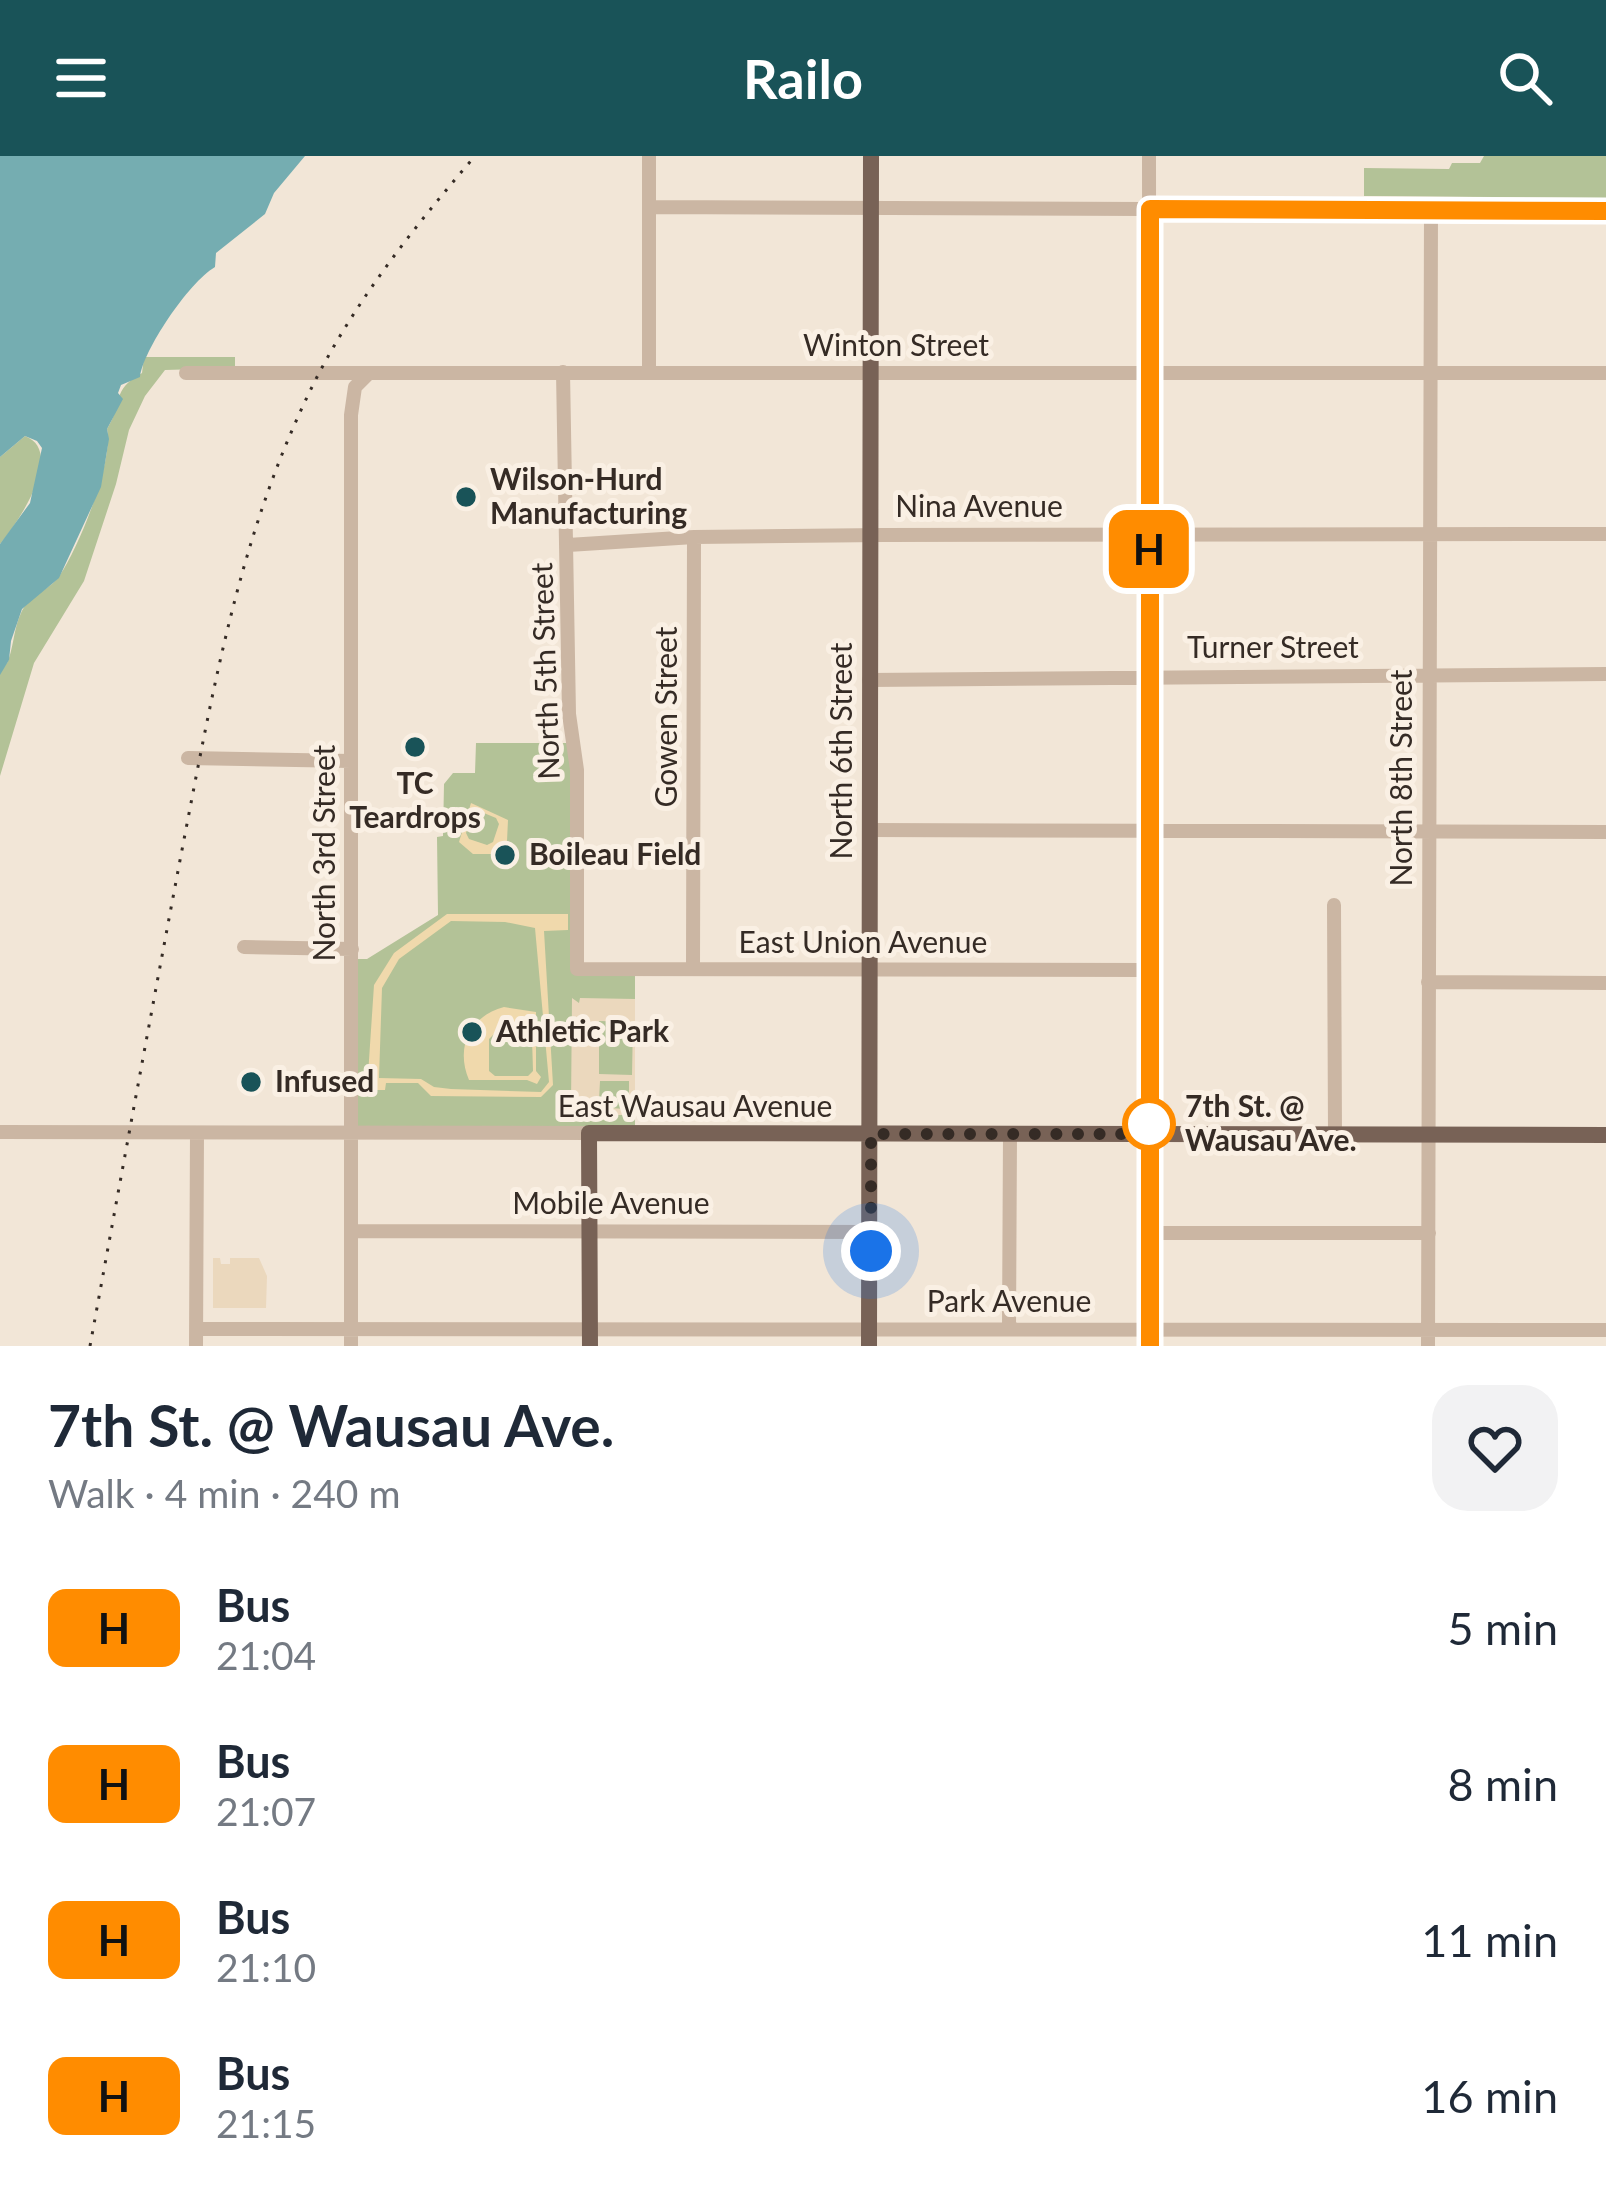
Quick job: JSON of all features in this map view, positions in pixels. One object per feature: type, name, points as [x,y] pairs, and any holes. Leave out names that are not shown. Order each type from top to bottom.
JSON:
[{"type":"main road","name":"North 6th Street","points":[[869,1338],[871,156]]},
{"type":"main road","name":"East Wausau Avenue","points":[[589,1133],[1606,1135]]},
{"type":"main road","points":[[589,1133],[590,1338]]},
{"type":"main road","points":[[589,1177],[593,1150],[605,1139],[738,1134]]},
{"type":"main road","points":[[810,1135],[851,1138],[861,1146],[865,1215],[871,1232]]},
{"type":"street","points":[[649,156],[649,372]]},
{"type":"street","points":[[1150,156],[1150,1346]]},
{"type":"street","points":[[649,207],[1606,211]]},
{"type":"street","name":"North 8th Street","points":[[1428,1338],[1431,210]]},
{"type":"street","name":"North 5th Street","points":[[563,371],[568,713],[577,770],[577,968]]},
{"type":"street","name":"North 3rd Street","points":[[351,1346],[352,398],[357,382],[375,372]]},
{"type":"street","name":"Winton Street","points":[[186,373],[1606,373]]},
{"type":"street","name":"Nina Avenue","points":[[568,545],[694,537],[870,535],[1606,534]]},
{"type":"street","name":"Gowen Street","points":[[694,537],[694,969]]},
{"type":"street","name":"Turner Street","points":[[869,680],[1606,674]]},
{"type":"street","points":[[188,758],[351,760]]},
{"type":"street","points":[[869,830],[1606,832]]},
{"type":"street","points":[[1334,905],[1335,1134]]},
{"type":"street","points":[[244,947],[352,949]]},
{"type":"street","name":"East Union Avenue","points":[[577,968],[1149,970]]},
{"type":"street","points":[[1428,982],[1606,983]]},
{"type":"street","name":"East Wausau Avenue","points":[[0,1132],[589,1133]]},
{"type":"street","points":[[196,1346],[197,1133]]},
{"type":"street","points":[[1010,1134],[1010,1329]]},
{"type":"street","name":"Mobile Avenue","points":[[351,1231],[871,1232]]},
{"type":"street","points":[[1149,1233],[1429,1233]]},
{"type":"street","name":"Park Avenue","points":[[196,1329],[590,1338],[869,1338],[1010,1329],[1428,1338],[1606,1330]]},
{"type":"green space","points":[[1484,156],[1606,156],[1606,198],[1364,196],[1364,168],[1449,169],[1452,163],[1480,163]]},
{"type":"green space","points":[[144,357],[235,357],[235,368],[165,370],[145,396],[129,430],[84,581],[34,663],[0,776],[0,674],[25,607],[60,575],[76,545],[100,481],[107,429],[121,392],[142,373]]},
{"type":"green space","points":[[25,436],[36,444],[40,472],[27,505],[0,544],[0,457]]},
{"type":"green space","points":[[476,743],[574,743],[576,969],[635,970],[635,1134],[353,1134],[353,959],[367,959],[438,915],[437,837],[443,836],[444,784],[453,773],[475,773]]},
{"type":"sand","points":[[471,803],[508,820],[507,841],[494,854],[473,854],[459,842]],"holes":[[[479,811],[499,824],[493,842],[487,845],[469,839],[466,833],[473,815]]]},
{"type":"sand","points":[[447,914],[568,914],[568,930],[544,931],[553,1085],[541,1097],[431,1096],[418,1083],[386,1083],[385,1090],[367,1090],[374,985],[394,953]],"holes":[[[451,921],[535,928],[549,1082],[541,1092],[451,1089],[421,1079],[379,1078],[382,988],[399,959]]]},
{"type":"sand","points":[[504,1007],[536,1012],[536,1071],[541,1077],[537,1084],[469,1080],[465,1045],[474,1025]],"holes":[[[495,1033],[527,1033],[532,1038],[533,1071],[528,1076],[495,1076],[489,1071],[489,1039]]]},
{"type":"shaded area","points":[[572,998],[579,1003],[580,998],[635,999],[635,1115],[608,1115],[598,1105],[571,1105]],"holes":[[[599,1021],[633,1022],[632,1075],[599,1074]],[[600,1081],[629,1081],[629,1109],[607,1108],[599,1100]]]},
{"type":"shaded area","points":[[213,1258],[230,1264],[230,1258],[259,1258],[267,1276],[266,1308],[213,1308]]},
{"type":"water","points":[[0,156],[305,156],[274,193],[265,214],[216,253],[215,267],[192,287],[158,335],[140,377],[121,385],[118,393],[123,399],[107,429],[101,487],[59,578],[22,609],[9,660],[0,675],[0,544],[30,503],[42,448],[25,436],[0,457]]},
{"type":"railway","points":[[90,1346],[205,732],[232,611],[268,492],[290,434],[333,347],[390,262],[475,156]]},
{"type":"bus line","name":"H","points":[[1150,1346],[1150,209],[1606,211]]},
{"type":"place","name":"Wilson-Hurd Manufacturing","points":[[466,497]]},
{"type":"place","name":"TC Teardrops","points":[[415,747]]},
{"type":"place","name":"Boileau Field","points":[[505,855]]},
{"type":"place","name":"Athletic Park","points":[[472,1032]]},
{"type":"place","name":"Infused","points":[[251,1082]]},
{"type":"place","name":"7th St. @ Wausau Ave.","points":[[1149,1124]]},
{"type":"route","points":[[871,1251],[871,1134],[1149,1134],[1149,1120],[1149,1124]]}]
